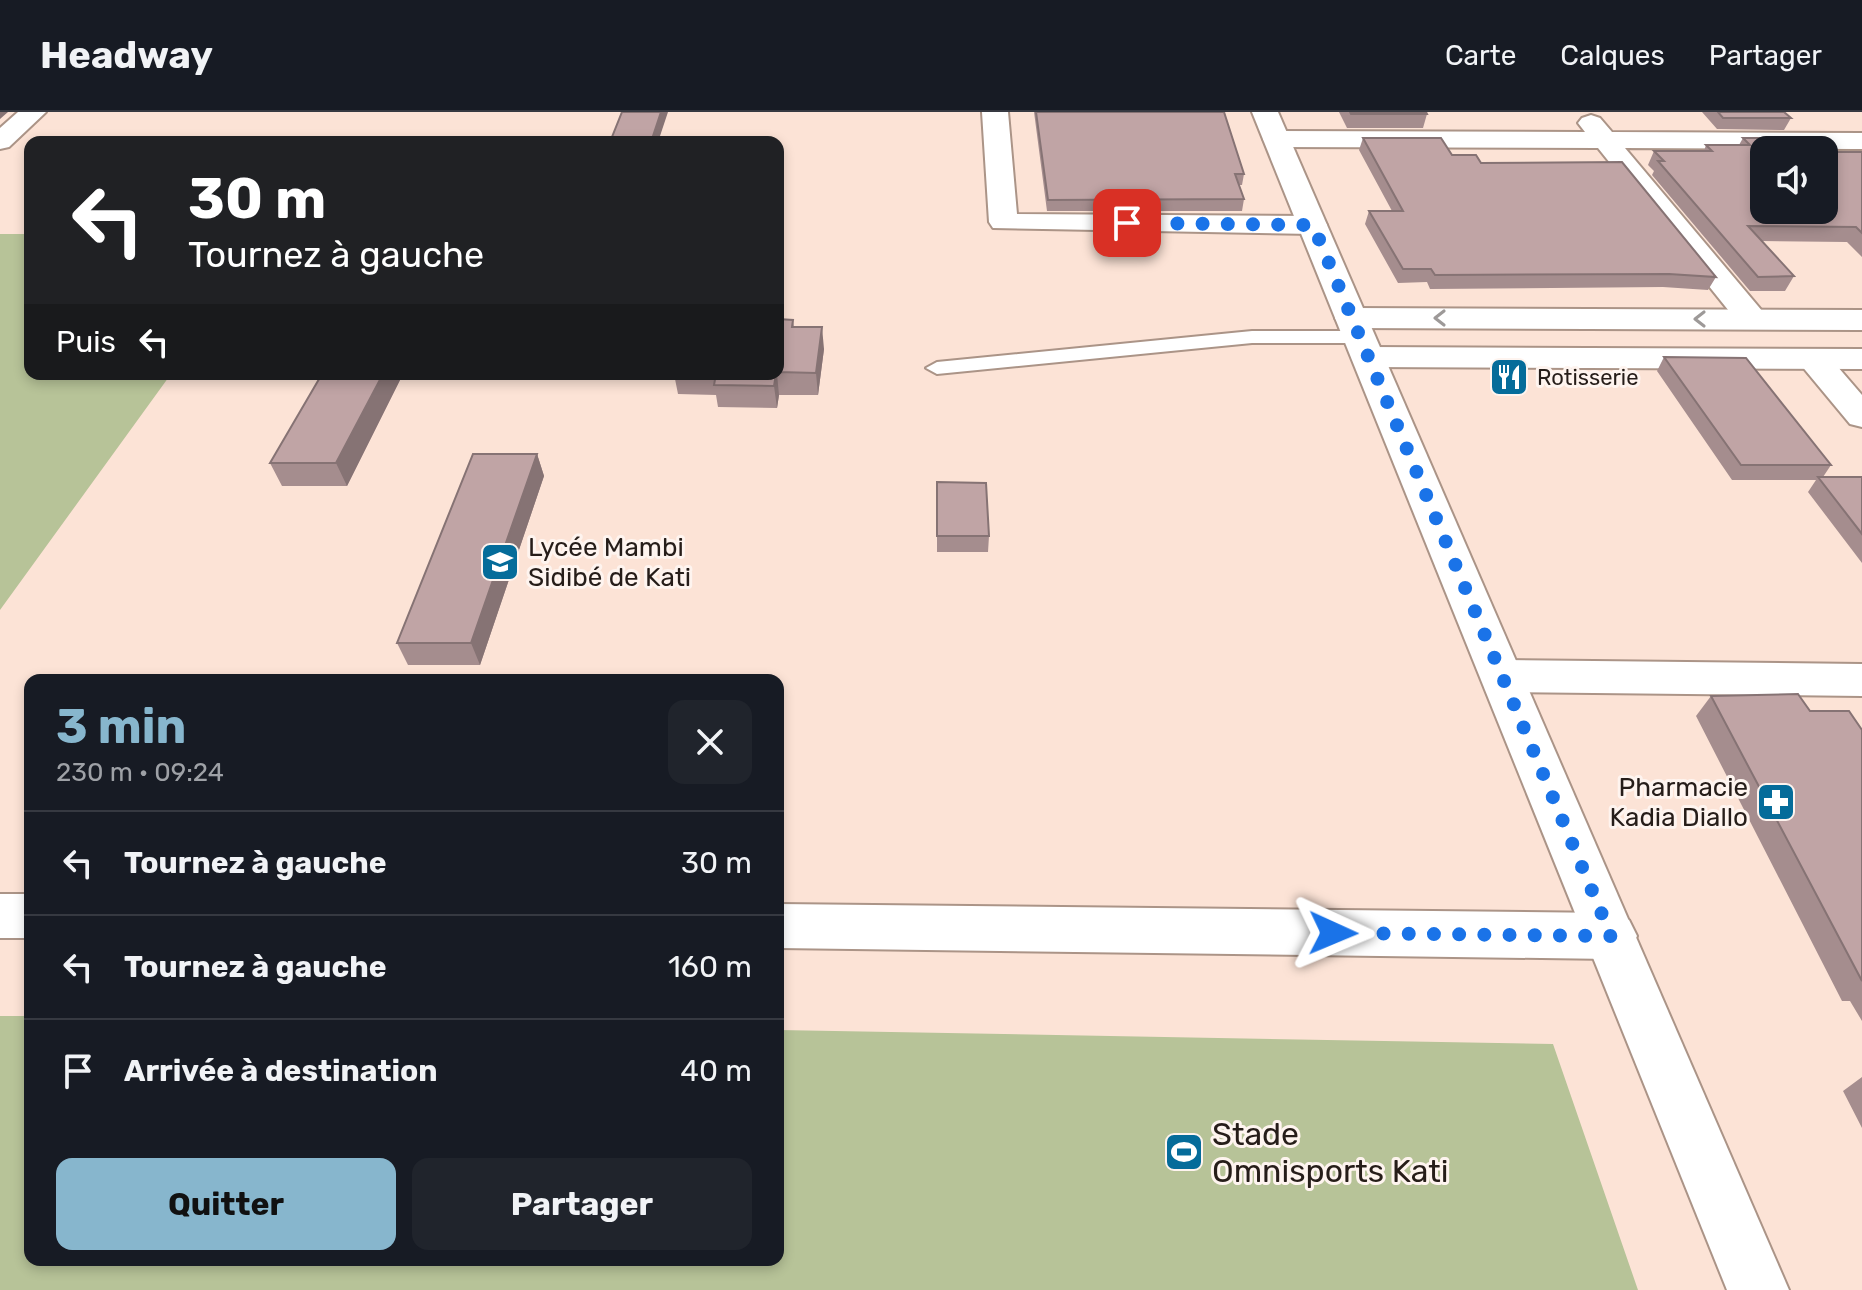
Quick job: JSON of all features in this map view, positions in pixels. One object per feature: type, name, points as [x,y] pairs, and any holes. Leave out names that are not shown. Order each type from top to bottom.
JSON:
[{"type":"street","points":[[0,141],[33,112]]},
{"type":"street","points":[[995,112],[1003,222],[1313,225]]},
{"type":"street","points":[[1582,112],[1752,319]]},
{"type":"street","points":[[1758,1290],[1271,126],[1605,140],[1862,141]]},
{"type":"street","points":[[1359,337],[1752,319],[1862,320]]},
{"type":"street","points":[[1359,337],[1862,359]]},
{"type":"street","points":[[1813,359],[1862,417]]},
{"type":"street","points":[[1503,676],[1862,680]]},
{"type":"street","points":[[0,916],[24,916]]},
{"type":"street","points":[[784,926],[1611,936]]},
{"type":"lane","points":[[937,368],[1252,337],[1359,337]]},
{"type":"green space","points":[[0,234],[24,234],[24,380],[167,380],[0,610]]},
{"type":"green space","name":"Stade Omnisports Kati","points":[[0,1016],[24,1016],[24,1266],[784,1266],[784,1030],[1553,1044],[1638,1290],[0,1290]]},
{"type":"building","points":[[622,112],[661,112],[653,136],[612,136]]},
{"type":"building","points":[[1036,112],[1224,112],[1244,174],[1235,174],[1244,199],[1048,200]]},
{"type":"building","points":[[1426,112],[1427,114],[1351,114]]},
{"type":"building","points":[[1718,112],[1784,112],[1791,118],[1723,118]]},
{"type":"building","points":[[1363,138],[1441,138],[1452,155],[1476,155],[1481,163],[1622,162],[1716,277],[1669,274],[1435,275],[1431,269],[1403,269],[1369,211],[1403,211]]},
{"type":"building","points":[[1706,145],[1750,145],[1750,224],[1838,224],[1838,152],[1862,152],[1862,233],[1856,227],[1748,226],[1794,276],[1758,277],[1658,161],[1664,161],[1654,151],[1712,151]]},
{"type":"building","points":[[784,319],[793,320],[792,327],[822,327],[816,373],[784,372]]},
{"type":"building","points":[[1664,357],[1746,358],[1831,465],[1741,465]]},
{"type":"building","points":[[318,380],[380,380],[336,463],[270,463]]},
{"type":"building","points":[[715,380],[775,380],[774,386],[714,385]]},
{"type":"building","points":[[473,454],[537,454],[471,643],[397,643]]},
{"type":"building","points":[[1818,477],[1862,477],[1862,534]]},
{"type":"building","points":[[937,482],[986,483],[989,536],[937,536]]},
{"type":"building","points":[[1798,694],[1810,711],[1849,711],[1862,730],[1862,981],[1711,696]]},
{"type":"place","name":"Rotisserie","points":[[1509,377]]},
{"type":"place","name":"Lycée Mambi Sidibé de Kati","points":[[500,562]]},
{"type":"place","name":"Pharmacie Kadia Diallo","points":[[1776,802]]},
{"type":"place","name":"Stade Omnisports Kati","points":[[1184,1152]]},
{"type":"route","points":[[1127,223],[1313,225],[1611,936],[1333,933]]}]
